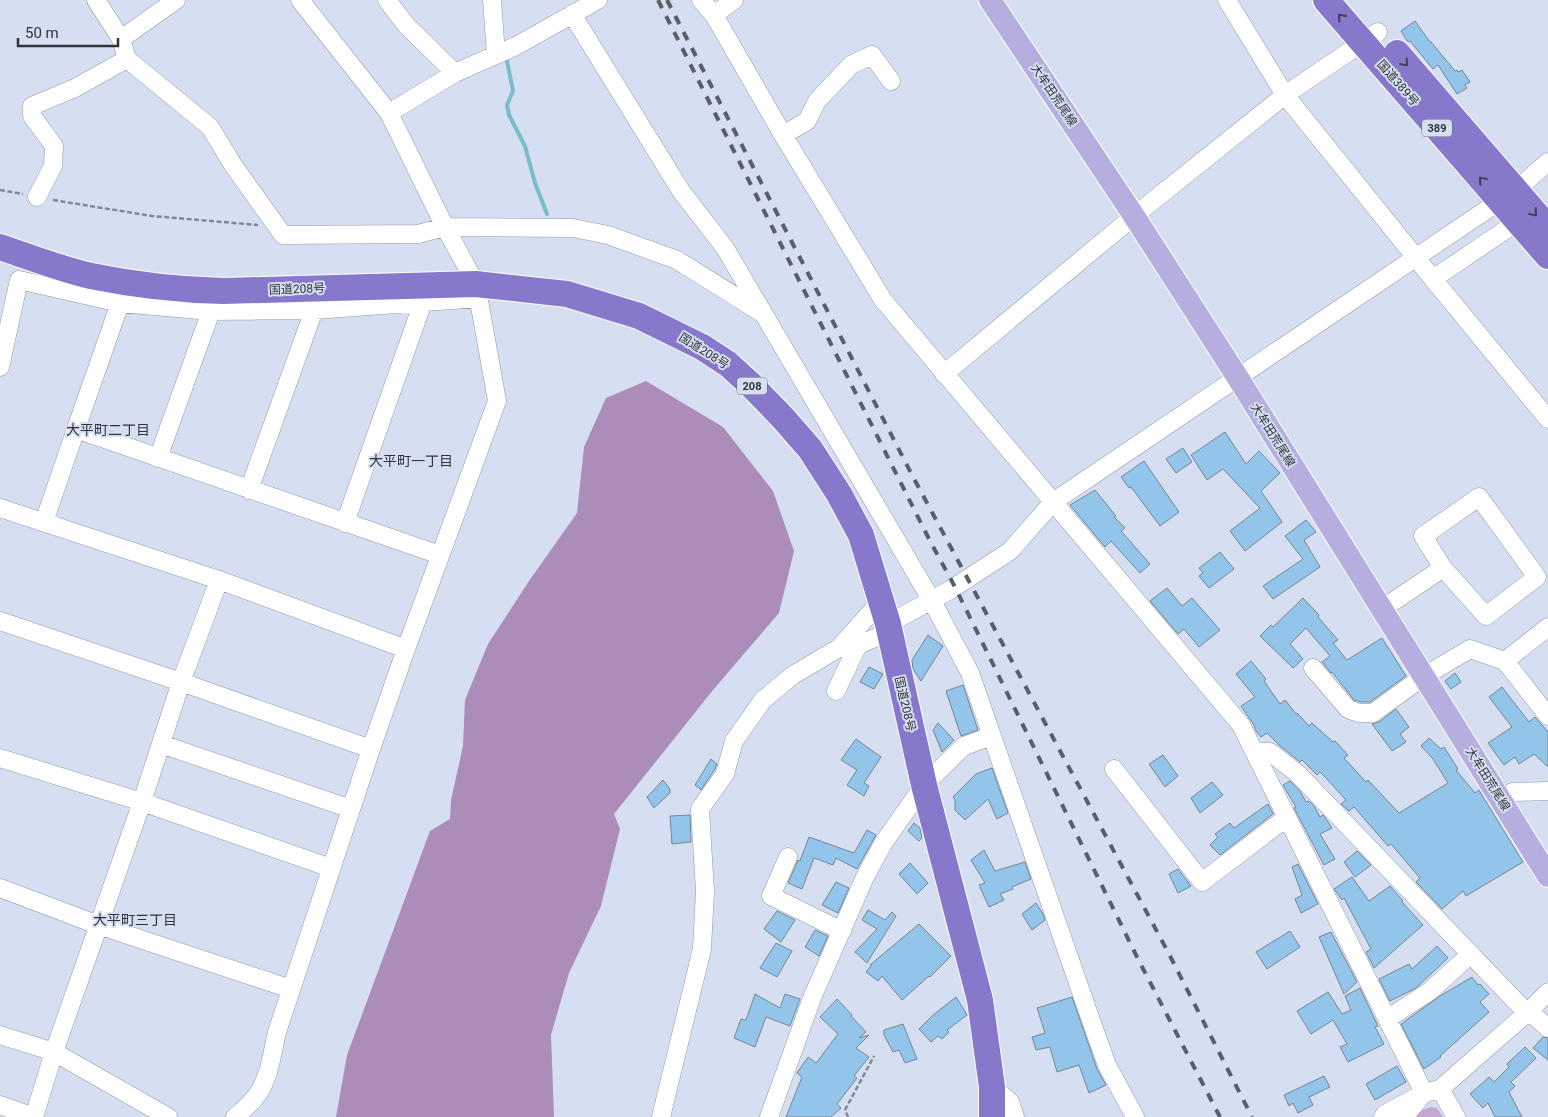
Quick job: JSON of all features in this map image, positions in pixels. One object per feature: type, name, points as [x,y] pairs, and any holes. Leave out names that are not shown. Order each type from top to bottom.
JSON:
[{"type":"highway","name":"国道389号","points":[[1326,0],[1371,38],[1508,196],[1548,228]]},
{"type":"highway","name":"国道389号","points":[[1350,0],[1371,38]]},
{"type":"highway","name":"国道389号","points":[[1508,196],[1517,222],[1548,256]]},
{"type":"highway","name":"国道208号","points":[[0,247],[89,276],[139,285],[189,290],[477,291],[567,294],[639,316],[702,347],[728,364],[783,418],[810,449],[839,494],[861,535],[886,619],[924,785],[980,1000],[992,1087],[992,1117]]},
{"type":"main road","name":"大牟田荒尾線","points":[[990,0],[1134,216],[1238,378],[1548,876]]},
{"type":"street","points":[[96,0],[121,39],[127,59],[210,127],[233,166],[283,235],[418,234],[445,227],[573,228],[608,235],[677,260],[765,314]]},
{"type":"street","points":[[121,39],[176,0]]},
{"type":"street","points":[[235,1117],[258,1095],[267,1076],[277,1032],[371,750],[497,401],[477,291],[389,113],[300,0]]},
{"type":"street","points":[[387,0],[406,25],[455,73]]},
{"type":"street","points":[[492,0],[496,55]]},
{"type":"street","points":[[389,113],[455,73],[516,46],[598,0]]},
{"type":"street","points":[[701,0],[714,15],[783,135],[883,300],[1241,725],[1387,1019],[1432,1091],[1456,1117]]},
{"type":"street","points":[[714,15],[734,0]]},
{"type":"street","points":[[1227,0],[1285,95],[1548,419]]},
{"type":"street","points":[[572,14],[681,191],[725,248],[765,314],[932,600],[970,673],[1107,1065],[1135,1117]]},
{"type":"street","points":[[944,374],[1134,216],[1285,95],[1371,38]]},
{"type":"street","points":[[783,135],[807,121],[817,101],[851,66],[872,55],[891,81]]},
{"type":"street","points":[[37,197],[53,166],[54,146],[32,116],[32,106],[75,88],[127,59]]},
{"type":"street","points":[[661,1117],[702,949],[705,891],[700,810],[725,774],[734,740],[763,700],[793,675],[886,619],[932,600],[977,574],[1010,551],[1053,502],[1508,196],[1548,162]]},
{"type":"street","points":[[1433,278],[1517,222]]},
{"type":"street","points":[[0,367],[19,280],[120,304],[210,311],[314,310],[423,302],[477,291]]},
{"type":"street","points":[[345,523],[423,302]]},
{"type":"street","points":[[44,522],[120,304]]},
{"type":"street","points":[[249,490],[314,310]]},
{"type":"street","points":[[158,458],[210,311]]},
{"type":"street","points":[[76,429],[440,555]]},
{"type":"street","points":[[1479,497],[1537,577],[1486,616],[1443,568],[1422,536],[1479,497]]},
{"type":"street","points":[[0,508],[219,580],[406,649]]},
{"type":"street","points":[[1382,609],[1443,568]]},
{"type":"street","points":[[0,1105],[34,1117],[54,1052],[142,802],[181,682],[219,580]]},
{"type":"street","points":[[836,691],[858,645],[886,619]]},
{"type":"street","points":[[0,621],[181,682],[371,750]]},
{"type":"street","points":[[1505,661],[1548,627]]},
{"type":"street","points":[[1313,668],[1348,709],[1359,713],[1373,713],[1424,676],[1470,649],[1505,661],[1548,716]]},
{"type":"street","points":[[770,1117],[812,998],[842,932],[864,877],[884,842],[924,785],[964,746],[992,736]]},
{"type":"street","points":[[161,744],[351,809]]},
{"type":"street","points":[[1255,752],[1270,752],[1298,774],[1528,1012],[1548,1028]]},
{"type":"street","points":[[0,758],[142,802],[331,868]]},
{"type":"street","points":[[1114,769],[1202,882],[1286,818]]},
{"type":"street","points":[[1500,798],[1513,792],[1548,791]]},
{"type":"street","points":[[788,857],[772,896],[842,932]]},
{"type":"street","points":[[0,888],[98,925],[291,989]]},
{"type":"street","points":[[1387,1019],[1430,991],[1471,954]]},
{"type":"street","points":[[1404,1117],[1432,1091],[1528,1012],[1548,992]]},
{"type":"street","points":[[0,1035],[54,1052],[168,1117]]},
{"type":"street","points":[[992,1087],[1010,1102],[1015,1117]]},
{"type":"street","points":[[1383,1117],[1385,1114],[1432,1091]]},
{"type":"path","points":[[0,190],[152,216],[277,227]]},
{"type":"path","points":[[848,1117],[845,1110],[874,1056]]},
{"type":"shaded area","points":[[646,381],[723,427],[773,491],[794,551],[779,613],[713,690],[614,814],[620,829],[601,906],[569,973],[551,1035],[554,1117],[336,1117],[347,1055],[430,831],[450,819],[451,800],[463,746],[465,700],[488,644],[577,513],[584,447],[606,398]]},
{"type":"shaded area","points":[[1431,1107],[1437,1108],[1443,1117],[1414,1117],[1419,1111]]},
{"type":"building","points":[[1415,21],[1455,71],[1462,70],[1470,82],[1465,85],[1467,88],[1457,94],[1438,65],[1433,69],[1410,41],[1408,42],[1401,31]]},
{"type":"building","points":[[1225,432],[1246,464],[1259,451],[1280,473],[1261,491],[1282,522],[1245,551],[1230,531],[1260,508],[1223,469],[1207,480],[1191,455]]},
{"type":"building","points":[[1183,448],[1192,462],[1176,473],[1166,459]]},
{"type":"building","points":[[1144,461],[1179,512],[1160,526],[1131,487],[1129,488],[1121,477]]},
{"type":"building","points":[[1095,490],[1116,516],[1114,517],[1125,528],[1121,531],[1150,564],[1140,573],[1111,541],[1105,547],[1070,505]]},
{"type":"building","points":[[1306,520],[1316,532],[1304,540],[1320,567],[1273,599],[1263,586],[1303,559],[1285,536]]},
{"type":"building","points":[[1220,552],[1234,569],[1209,588],[1199,576],[1203,573],[1199,568]]},
{"type":"building","points":[[1167,588],[1182,606],[1192,598],[1220,630],[1199,647],[1184,629],[1178,634],[1150,601]]},
{"type":"building","points":[[1303,598],[1338,640],[1333,643],[1347,660],[1382,638],[1406,676],[1370,702],[1354,700],[1322,662],[1330,656],[1306,628],[1290,644],[1303,659],[1293,668],[1260,636],[1271,625],[1273,627]]},
{"type":"building","points":[[928,635],[943,646],[921,681],[913,669],[912,660]]},
{"type":"building","points":[[1251,661],[1266,679],[1264,681],[1280,704],[1285,700],[1309,726],[1312,723],[1333,742],[1335,741],[1348,755],[1344,758],[1399,813],[1448,783],[1433,759],[1421,746],[1429,738],[1441,749],[1444,747],[1458,769],[1456,770],[1475,793],[1479,790],[1523,862],[1466,896],[1463,891],[1442,909],[1416,882],[1420,878],[1391,844],[1388,846],[1354,807],[1349,811],[1341,804],[1346,800],[1320,772],[1317,775],[1302,760],[1300,762],[1267,733],[1261,737],[1256,731],[1241,706],[1255,697],[1236,674]]},
{"type":"building","points":[[869,667],[883,674],[874,689],[860,682]]},
{"type":"building","points":[[1455,673],[1461,682],[1451,689],[1445,681]]},
{"type":"building","points":[[963,685],[978,730],[961,736],[946,691]]},
{"type":"building","points":[[1502,687],[1529,722],[1535,717],[1548,732],[1548,767],[1534,754],[1519,764],[1515,757],[1504,765],[1488,743],[1512,727],[1489,697]]},
{"type":"building","points":[[1396,709],[1409,727],[1400,734],[1406,742],[1392,751],[1372,724],[1379,722]]},
{"type":"building","points":[[938,723],[954,740],[942,752],[933,730]]},
{"type":"building","points":[[856,739],[881,757],[864,783],[869,786],[864,796],[847,785],[857,770],[841,760]]},
{"type":"building","points":[[1163,755],[1178,776],[1165,787],[1149,764]]},
{"type":"building","points":[[711,759],[717,764],[701,790],[695,785]]},
{"type":"building","points":[[992,768],[1008,813],[997,819],[988,799],[965,820],[955,810],[955,800],[953,797],[976,774]]},
{"type":"building","points":[[663,780],[670,789],[670,793],[654,808],[647,797]]},
{"type":"building","points":[[1290,781],[1300,791],[1306,802],[1309,801],[1314,806],[1320,817],[1323,815],[1332,828],[1320,834],[1335,859],[1324,865],[1294,808],[1296,807],[1283,785]]},
{"type":"building","points":[[1212,782],[1223,795],[1200,813],[1191,798]]},
{"type":"building","points":[[1268,804],[1273,814],[1220,855],[1210,845],[1218,837],[1215,834],[1230,823],[1234,828]]},
{"type":"building","points":[[690,815],[691,842],[672,844],[670,816]]},
{"type":"building","points":[[914,823],[920,828],[922,838],[919,841],[908,831]]},
{"type":"building","points":[[867,830],[876,835],[857,869],[836,858],[833,865],[814,858],[802,889],[788,883],[798,860],[800,861],[809,837],[854,853]]},
{"type":"building","points":[[984,850],[995,871],[1025,862],[1031,879],[1000,894],[1004,900],[989,907],[979,885],[985,883],[971,860]]},
{"type":"building","points":[[1357,851],[1371,865],[1355,877],[1344,862]]},
{"type":"building","points":[[910,863],[928,883],[917,894],[899,874]]},
{"type":"building","points":[[1298,864],[1318,904],[1301,913],[1295,899],[1302,895],[1292,867]]},
{"type":"building","points":[[1178,869],[1191,886],[1178,893],[1169,874]]},
{"type":"building","points":[[1352,877],[1369,901],[1390,886],[1423,925],[1374,968],[1366,952],[1371,949],[1344,898],[1342,900],[1334,889]]},
{"type":"building","points":[[836,882],[849,888],[838,913],[822,905]]},
{"type":"building","points":[[1036,903],[1045,920],[1032,930],[1022,914]]},
{"type":"building","points":[[868,910],[885,920],[892,912],[896,916],[867,963],[855,952],[877,929],[862,920]]},
{"type":"building","points":[[777,911],[795,920],[781,942],[764,929]]},
{"type":"building","points":[[919,924],[951,956],[930,977],[902,1000],[882,976],[878,981],[866,972],[870,965]]},
{"type":"building","points":[[815,930],[828,936],[819,956],[805,947]]},
{"type":"building","points":[[1290,931],[1300,947],[1267,969],[1256,952]]},
{"type":"building","points":[[1331,932],[1357,982],[1344,994],[1319,937]]},
{"type":"building","points":[[776,943],[792,951],[777,977],[760,968]]},
{"type":"building","points":[[1437,946],[1448,958],[1416,988],[1390,1001],[1379,979],[1409,964],[1412,969]]},
{"type":"building","points":[[1472,977],[1489,994],[1480,1002],[1489,1012],[1441,1057],[1424,1069],[1401,1024],[1440,996]]},
{"type":"building","points":[[1360,988],[1378,1026],[1375,1027],[1384,1044],[1348,1062],[1340,1047],[1347,1044],[1333,1020],[1311,1034],[1297,1011],[1328,992],[1342,1014],[1351,1010],[1345,996]]},
{"type":"building","points":[[755,994],[780,1008],[785,994],[800,999],[790,1026],[766,1017],[755,1047],[734,1038],[741,1019],[746,1020]]},
{"type":"building","points":[[956,997],[967,1015],[947,1030],[949,1032],[942,1039],[938,1036],[931,1042],[919,1029]]},
{"type":"building","points":[[1072,997],[1097,1069],[1106,1085],[1089,1093],[1079,1065],[1057,1072],[1050,1047],[1036,1050],[1032,1037],[1045,1033],[1037,1008]]},
{"type":"building","points":[[837,999],[866,1032],[859,1038],[869,1035],[856,1048],[869,1057],[854,1076],[857,1078],[837,1104],[841,1108],[831,1117],[786,1117],[802,1077],[797,1073],[808,1057],[816,1063],[838,1034],[820,1017]]},
{"type":"building","points":[[903,1024],[917,1059],[905,1063],[899,1050],[893,1052],[884,1035],[884,1030]]},
{"type":"building","points":[[1543,1037],[1548,1038],[1548,1060],[1533,1048]]},
{"type":"building","points":[[1525,1047],[1536,1058],[1511,1082],[1515,1086],[1509,1092],[1522,1117],[1495,1117],[1488,1103],[1483,1108],[1470,1094],[1489,1077],[1494,1082],[1509,1067],[1507,1064]]},
{"type":"building","points":[[1397,1066],[1406,1082],[1375,1100],[1366,1084]]},
{"type":"building","points":[[1324,1076],[1330,1087],[1309,1097],[1313,1105],[1298,1113],[1293,1103],[1289,1106],[1284,1095]]},
{"type":"waterway","points":[[506,56],[513,91],[507,105],[509,115],[525,146],[535,183],[547,214]]},
{"type":"railway","points":[[658,0],[930,541],[955,587],[1139,961],[1220,1117]]},
{"type":"railway","points":[[667,0],[912,475],[1168,952],[1252,1117]]},
{"type":"district","name":"大平町二丁目","points":[[108,430]]},
{"type":"district","name":"大平町一丁目","points":[[411,461]]},
{"type":"district","name":"大平町三丁目","points":[[135,920]]}]
